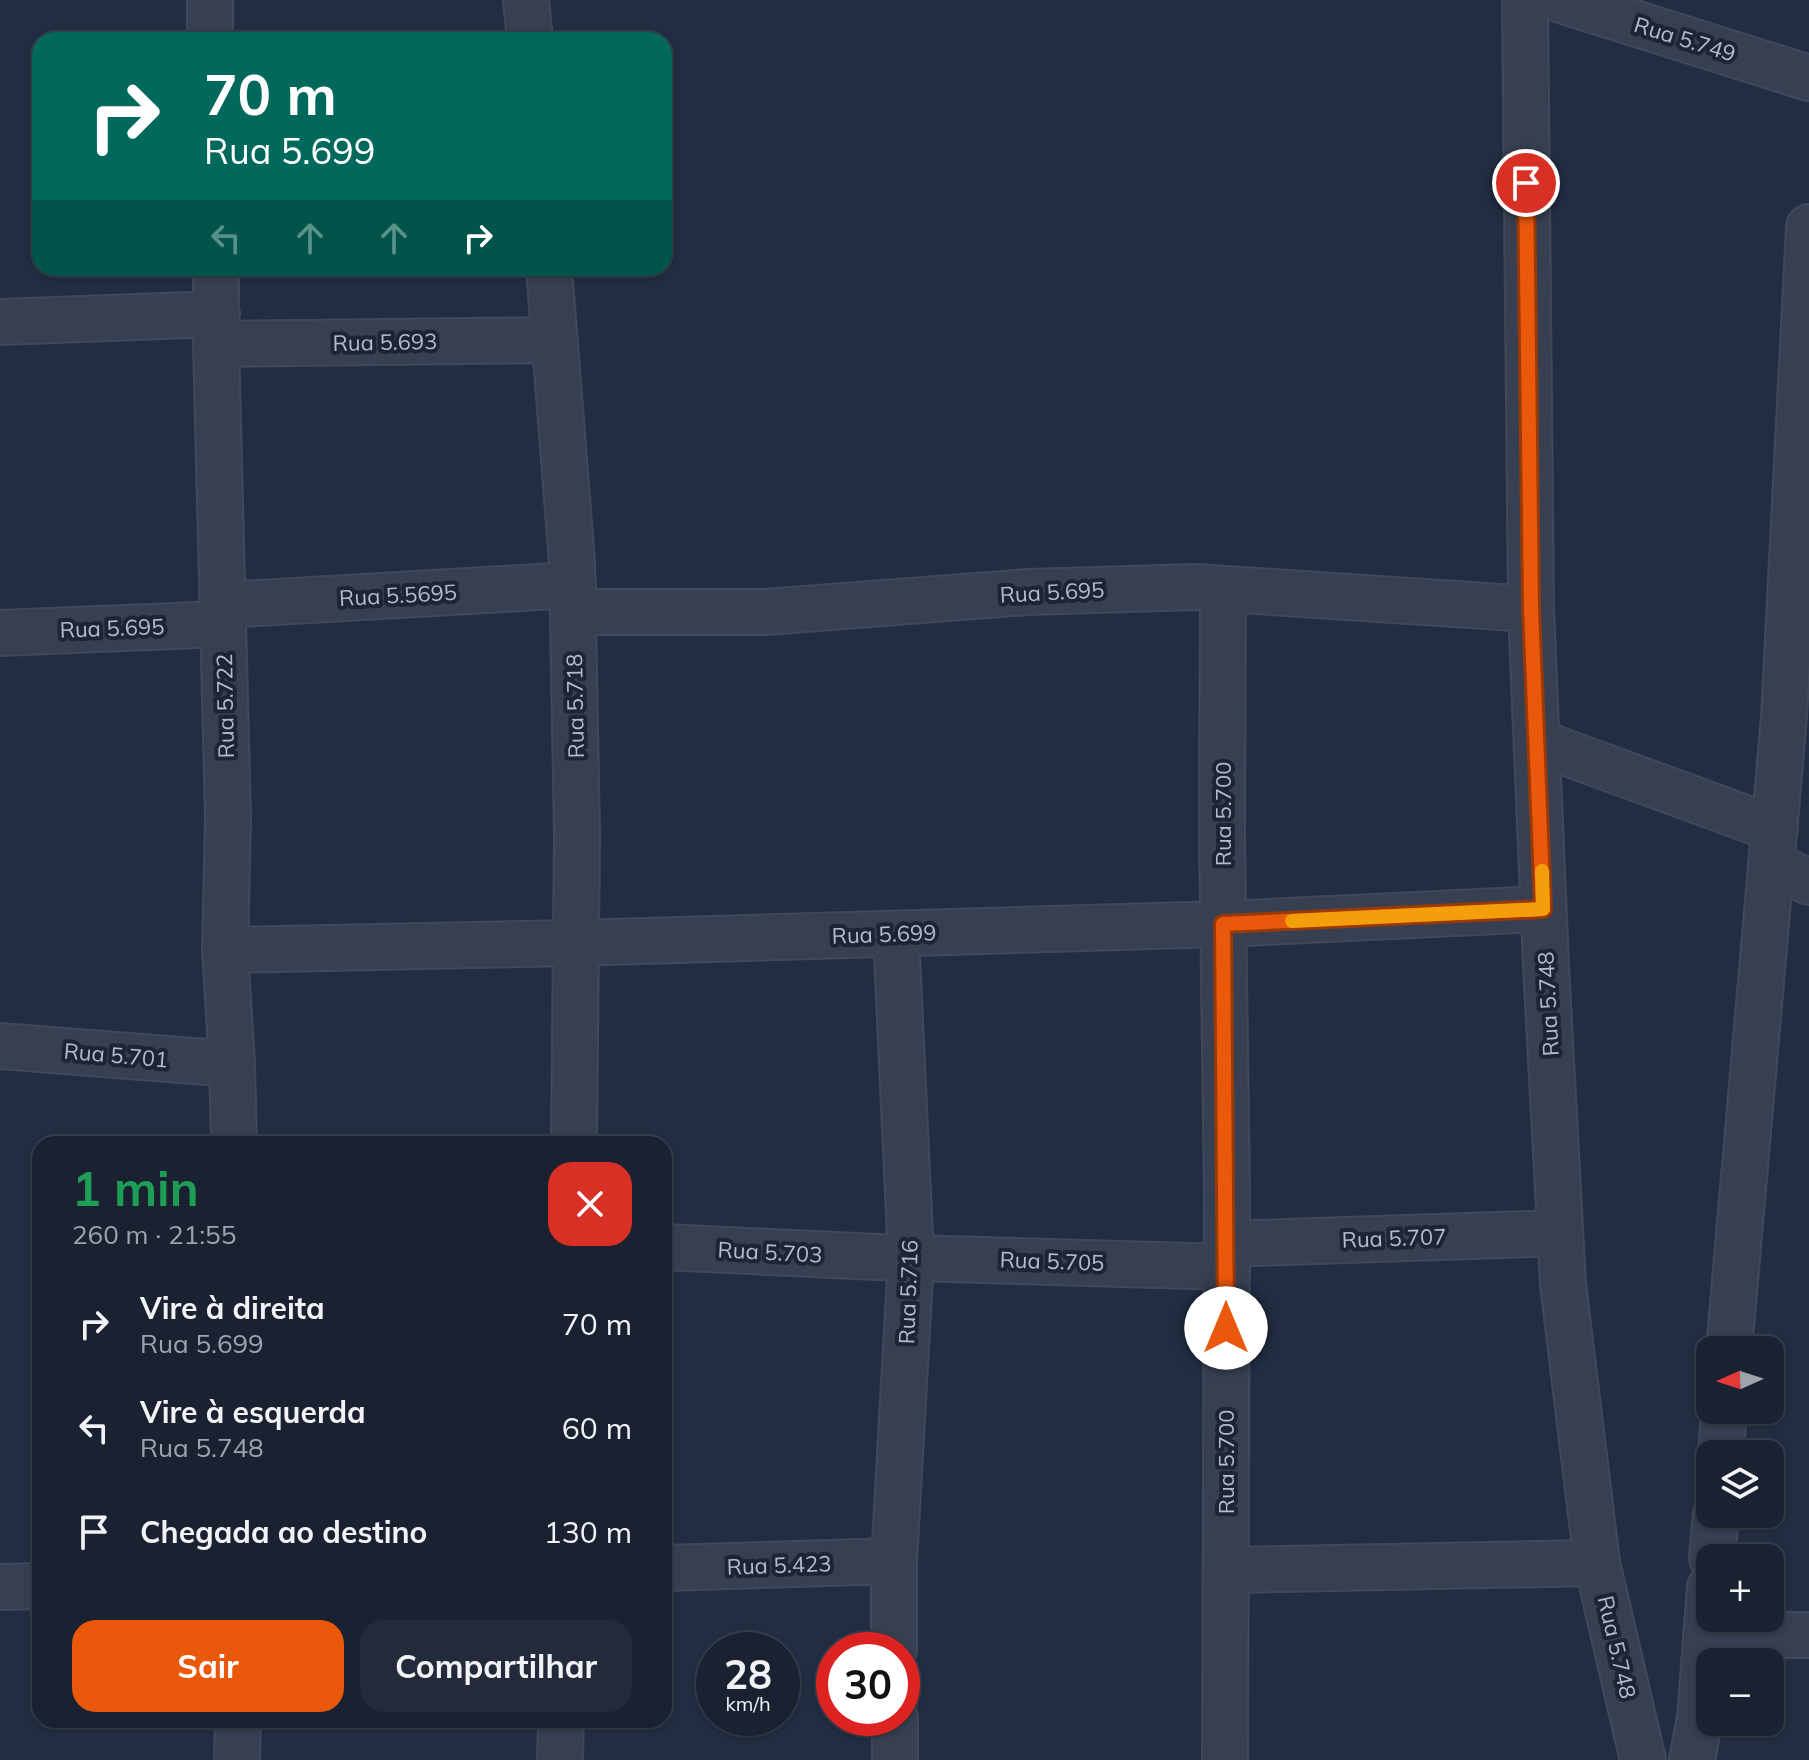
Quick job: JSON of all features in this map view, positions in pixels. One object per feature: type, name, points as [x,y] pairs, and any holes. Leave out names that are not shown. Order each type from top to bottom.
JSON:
[{"type":"street","points":[[210,0],[210,32]]},
{"type":"street","points":[[526,0],[529,32]]},
{"type":"street","name":"Rua 5.748","points":[[1525,0],[1531,609],[1563,1284],[1597,1563],[1643,1760]]},
{"type":"street","name":"Rua 5.749","points":[[1561,0],[1809,78]]},
{"type":"street","points":[[1731,1336],[1785,859],[1784,717],[1809,227]]},
{"type":"street","name":"Rua 5.722","points":[[216,276],[228,818],[225,950],[234,1136]]},
{"type":"street","name":"Rua 5.718","points":[[550,276],[573,599],[577,835],[574,1136]]},
{"type":"street","name":"Rua 5.693","points":[[0,322],[555,340]]},
{"type":"street","name":"Rua 5.695","points":[[573,599],[766,612],[1028,592],[1196,587],[1531,609]]},
{"type":"street","name":"Rua 5.700","points":[[1223,589],[1227,1256],[1225,1760]]},
{"type":"street","name":"Rua 5.5695","points":[[223,615],[573,599]]},
{"type":"street","name":"Rua 5.695","points":[[0,633],[223,615]]},
{"type":"street","points":[[1537,742],[1785,859]]},
{"type":"street","name":"Rua 5.699","points":[[225,950],[1223,924],[1543,909]]},
{"type":"street","name":"Rua 5.716","points":[[894,1632],[896,934]]},
{"type":"street","name":"Rua 5.701","points":[[0,1046],[232,1064]]},
{"type":"street","name":"Rua 5.707","points":[[1227,1256],[1560,1233]]},
{"type":"street","name":"Rua 5.703","points":[[672,1247],[894,1258]]},
{"type":"street","name":"Rua 5.705","points":[[894,1258],[1227,1256]]},
{"type":"street","name":"Rua 5.423","points":[[672,1568],[894,1561]]},
{"type":"street","points":[[1226,1570],[1597,1563]]},
{"type":"street","points":[[0,1587],[32,1586]]},
{"type":"street","points":[[1692,1760],[1700,1718],[1706,1632]]},
{"type":"street","points":[[1706,1635],[1809,1635]]},
{"type":"street","points":[[237,1760],[238,1728]]},
{"type":"street","points":[[560,1760],[561,1728]]},
{"type":"street","points":[[895,1736],[895,1760]]},
{"type":"slow traffic","points":[[1292,921],[1543,909],[1542,871]]},
{"type":"route","points":[[1226,1328],[1223,924],[1543,909],[1531,609],[1526,183]]}]
